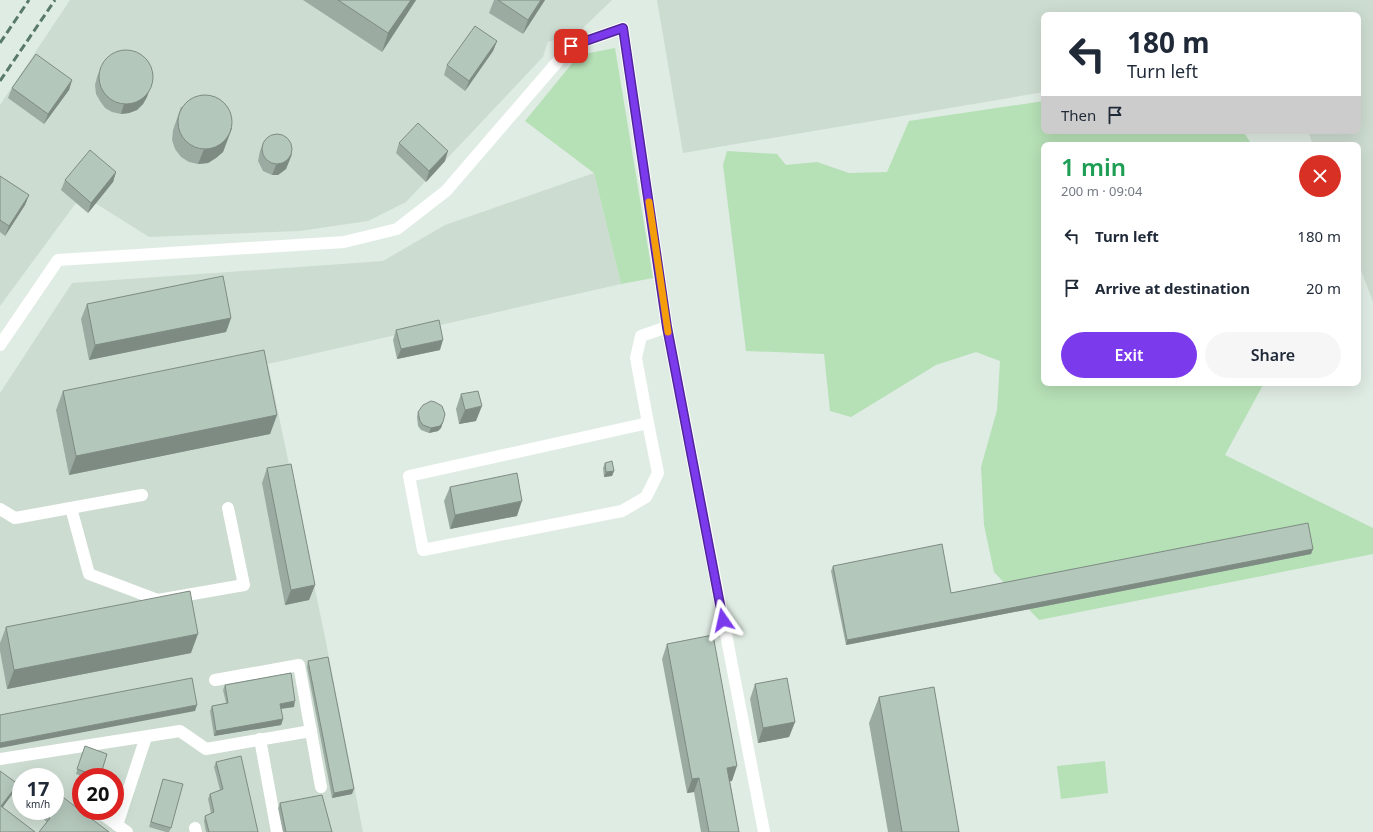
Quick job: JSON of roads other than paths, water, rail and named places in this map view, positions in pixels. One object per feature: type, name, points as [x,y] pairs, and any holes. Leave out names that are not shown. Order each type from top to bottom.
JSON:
[{"type":"lane","points":[[0,345],[58,260],[344,242],[397,229],[446,191],[571,46],[623,28],[667,327],[764,832]]},
{"type":"lane","points":[[648,423],[409,476],[423,550],[622,511],[646,497],[658,472],[636,358],[641,336],[667,327]]},
{"type":"lane","points":[[0,509],[15,518],[142,495]]},
{"type":"lane","points":[[71,508],[89,574],[158,600],[244,585],[228,508]]},
{"type":"lane","points":[[215,680],[298,665],[321,787]]},
{"type":"lane","points":[[0,759],[180,731],[206,749],[311,731]]},
{"type":"lane","points":[[117,825],[146,737]]},
{"type":"lane","points":[[260,739],[276,832]]},
{"type":"lane","points":[[110,820],[127,832]]},
{"type":"railway","points":[[0,43],[29,0]]},
{"type":"railway","points":[[0,81],[55,0]]}]
